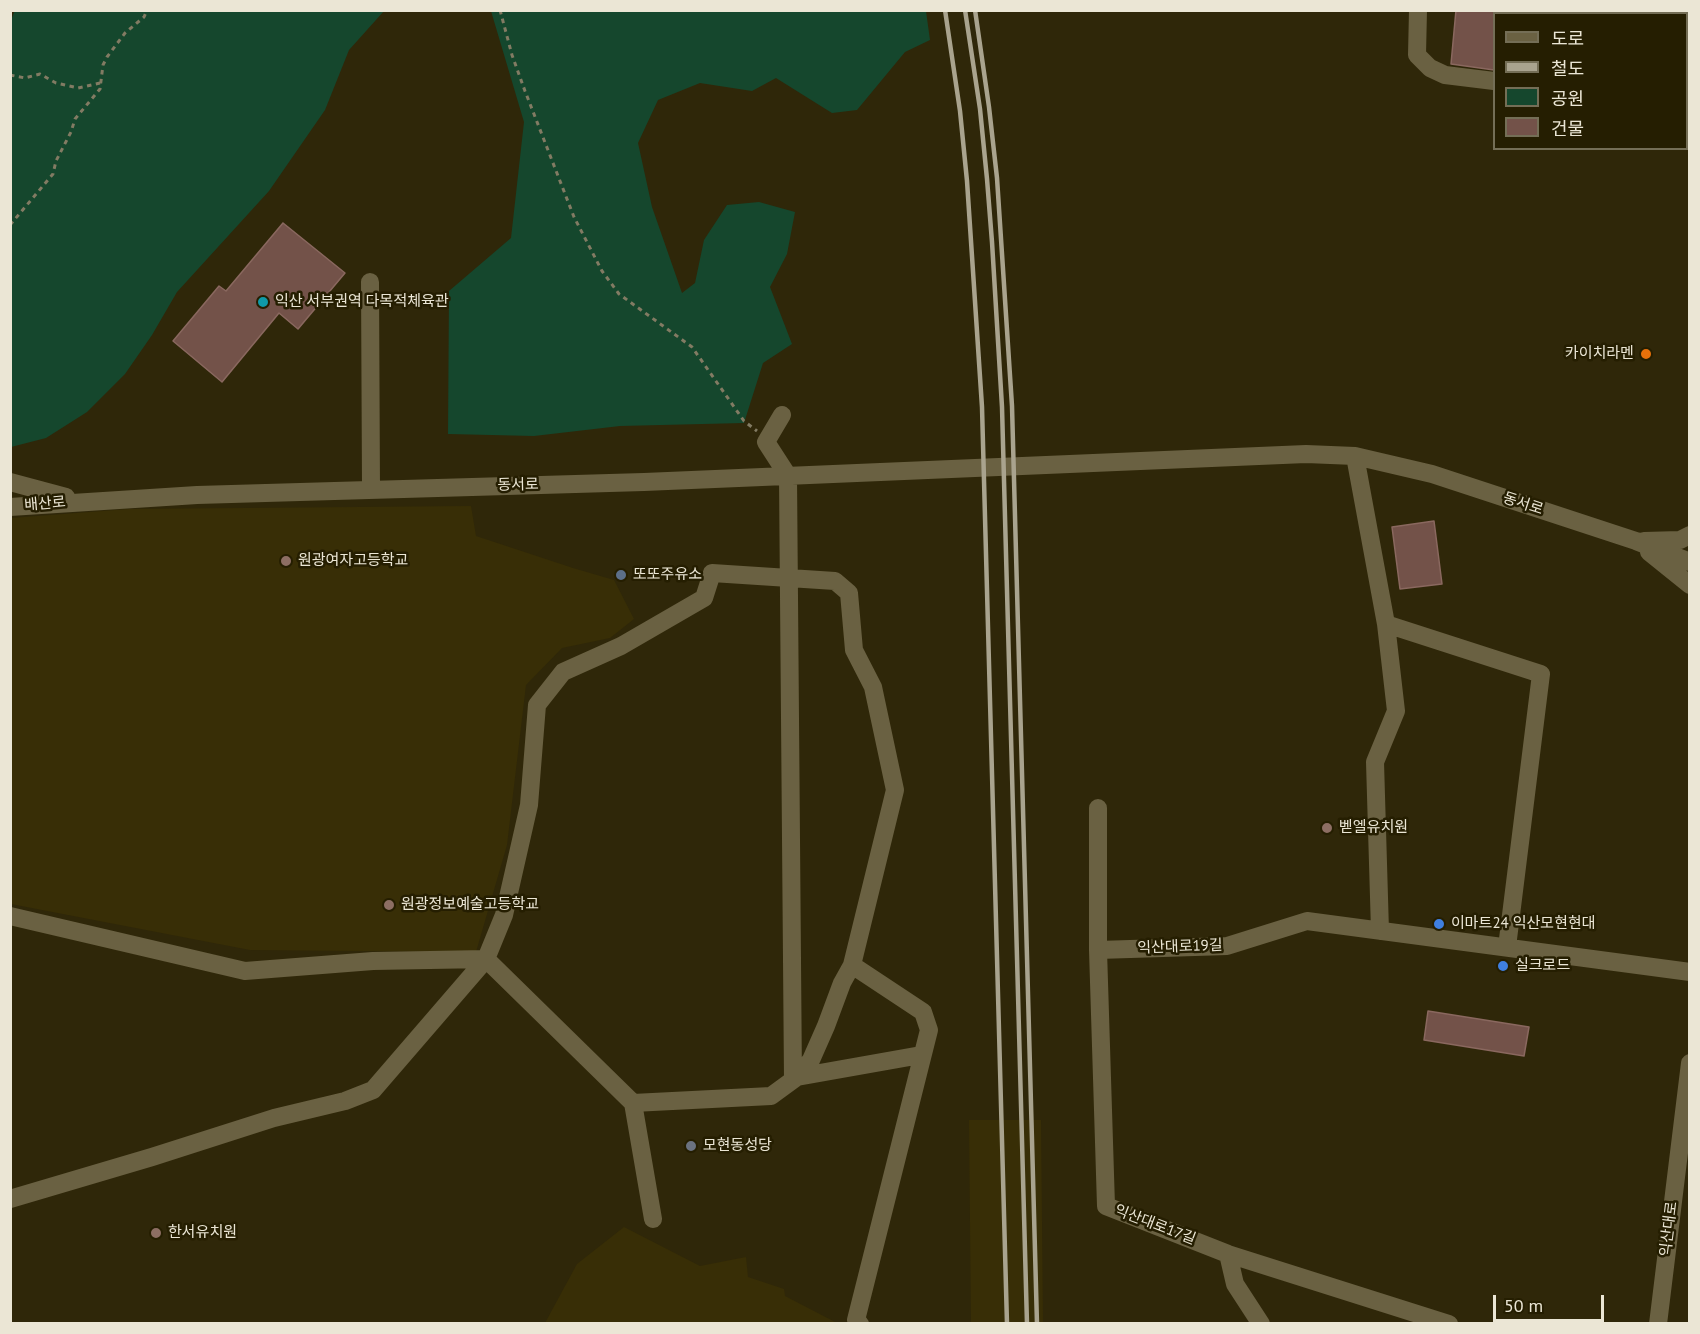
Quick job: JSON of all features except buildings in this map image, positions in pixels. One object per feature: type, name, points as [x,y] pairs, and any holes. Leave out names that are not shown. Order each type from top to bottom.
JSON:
[{"type":"street","points":[[1418,10],[1417,55],[1430,68],[1445,75],[1493,81]]},
{"type":"street","points":[[370,282],[371,489]]},
{"type":"street","points":[[782,415],[766,442],[788,476],[795,1078]]},
{"type":"street","name":"동서로","points":[[79,501],[1076,465],[1283,454],[1354,456],[1432,474],[1689,562]]},
{"type":"street","points":[[1354,456],[1386,624],[1396,711],[1375,762],[1380,931]]},
{"type":"street","points":[[10,482],[79,501]]},
{"type":"street","name":"배산로","points":[[10,507],[79,501]]},
{"type":"street","points":[[1636,542],[1680,540],[1689,535]]},
{"type":"street","points":[[1636,542],[1689,585]]},
{"type":"street","points":[[10,1199],[152,1158],[274,1118],[345,1101],[373,1090],[486,959],[504,915],[529,806],[537,705],[563,672],[621,646],[704,598],[712,573],[835,581],[849,593],[854,650],[873,687],[895,790],[852,965],[842,983],[811,1060],[795,1078],[771,1096],[633,1103]]},
{"type":"street","points":[[1386,624],[1541,674],[1507,947]]},
{"type":"street","points":[[1098,808],[1098,950]]},
{"type":"street","points":[[10,916],[245,971],[373,961],[486,959],[633,1103],[653,1219]]},
{"type":"street","name":"익산대로19길","points":[[1098,950],[1227,946],[1307,921],[1689,972]]},
{"type":"street","name":"익산대로17길","points":[[1098,950],[1106,1206],[1228,1254],[1449,1323]]},
{"type":"street","points":[[852,965],[923,1012],[929,1030],[856,1320],[860,1323]]},
{"type":"street","points":[[795,1078],[921,1055]]},
{"type":"street","name":"익산대로","points":[[1658,1323],[1689,1062]]},
{"type":"street","points":[[1228,1254],[1235,1284],[1261,1323]]},
{"type":"path","points":[[10,225],[53,174],[56,161],[75,119],[100,89],[103,65],[107,57],[124,33],[144,17],[147,10]]},
{"type":"path","points":[[500,10],[512,55],[554,164],[586,243],[602,271],[619,294],[692,347],[744,421],[768,439]]},
{"type":"path","points":[[10,75],[25,78],[40,74],[56,83],[78,88],[100,83]]},
{"type":"shaded area","points":[[471,506],[476,536],[614,580],[634,619],[610,638],[562,648],[526,685],[507,845],[476,952],[250,950],[11,904],[11,518],[129,509]]},
{"type":"shaded area","points":[[969,1120],[1041,1120],[1043,1323],[971,1323]]},
{"type":"shaded area","points":[[624,1227],[700,1266],[746,1257],[748,1277],[784,1289],[785,1296],[837,1323],[545,1323],[577,1264]]},
{"type":"green space","points":[[15,10],[384,11],[349,50],[325,110],[269,191],[177,292],[152,335],[125,374],[87,412],[46,438],[11,447],[10,23]]},
{"type":"green space","points":[[1594,10],[1689,11],[1689,57],[1688,12],[1594,12]]},
{"type":"green space","points":[[491,11],[926,11],[930,40],[905,52],[857,110],[832,113],[776,78],[752,91],[700,83],[658,100],[638,143],[652,207],[682,293],[695,283],[704,240],[727,205],[759,202],[795,212],[787,254],[770,287],[792,344],[763,363],[744,423],[620,426],[534,436],[448,434],[449,291],[511,238],[524,122]]},
{"type":"railway","points":[[945,10],[960,111],[967,181],[982,407],[1007,1324]]},
{"type":"railway","points":[[965,10],[980,109],[987,179],[1002,407],[1027,1324]]},
{"type":"railway","points":[[975,10],[997,178],[1012,406],[1037,1324]]},
{"type":"place","name":"익산 서부권역 다목적체육관","points":[[263,302]]},
{"type":"place","name":"카이치라멘","points":[[1646,354]]},
{"type":"place","name":"원광여자고등학교","points":[[286,561]]},
{"type":"place","name":"또또주유소","points":[[621,575]]},
{"type":"place","name":"벧엘유치원","points":[[1327,828]]},
{"type":"place","name":"원광정보예술고등학교","points":[[389,905]]},
{"type":"place","name":"이마트24 익산모현현대","points":[[1439,924]]},
{"type":"place","name":"실크로드","points":[[1503,966]]},
{"type":"place","name":"모현동성당","points":[[691,1146]]},
{"type":"place","name":"한서유치원","points":[[156,1233]]}]
